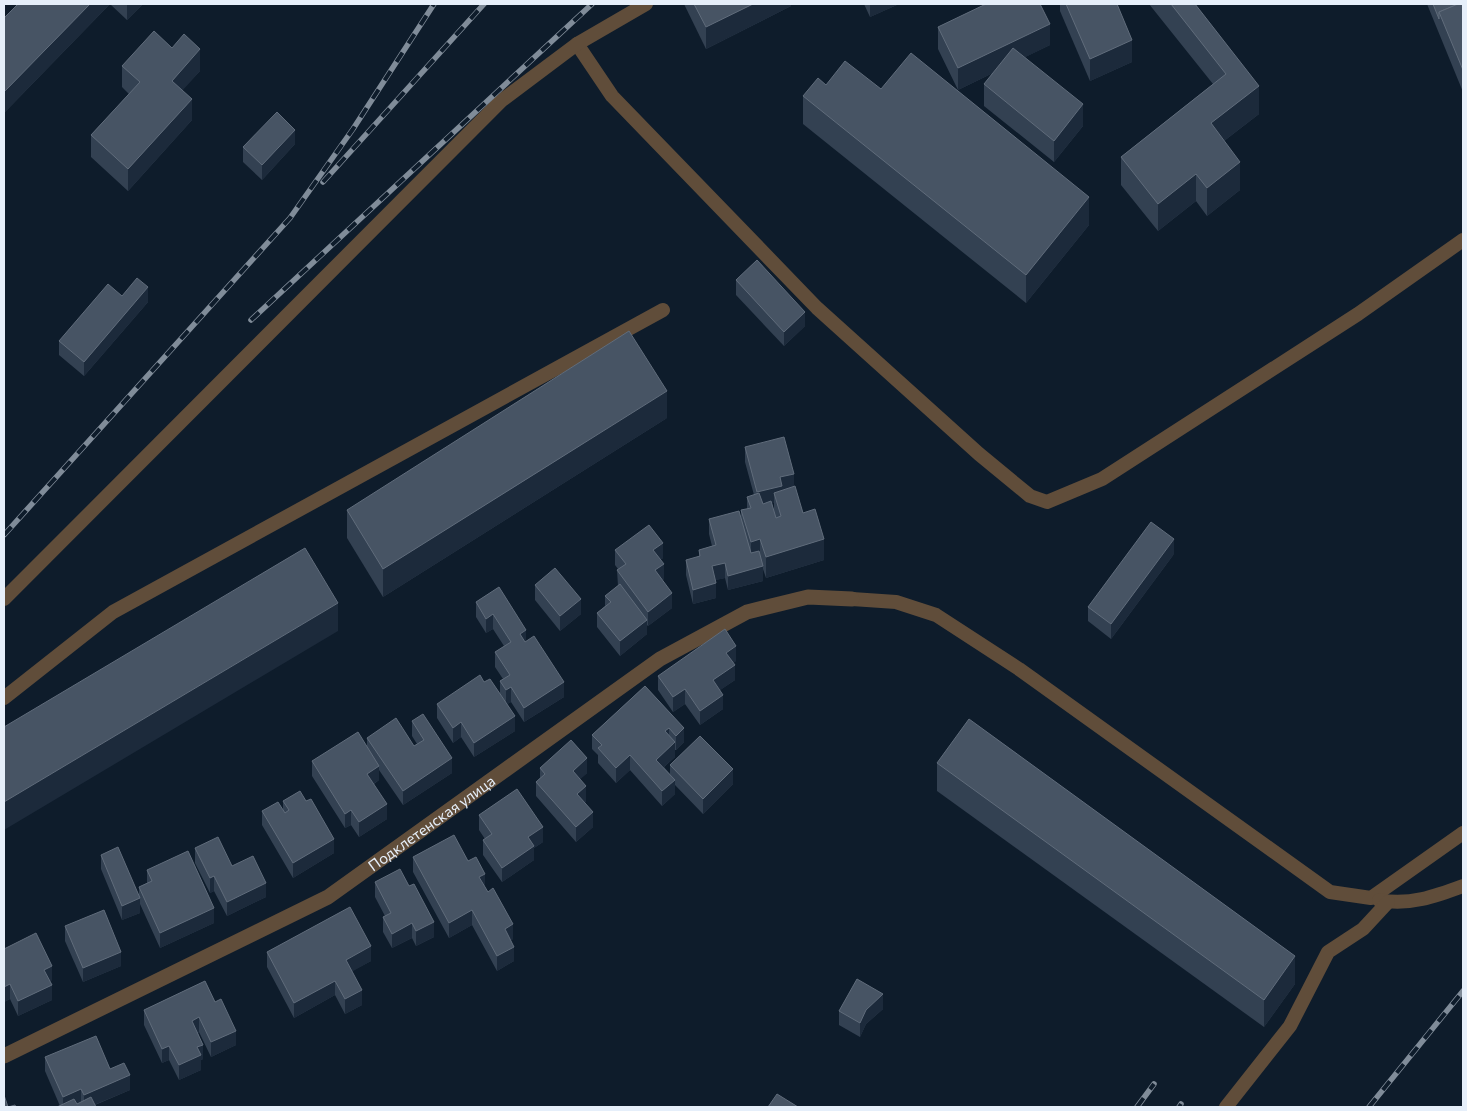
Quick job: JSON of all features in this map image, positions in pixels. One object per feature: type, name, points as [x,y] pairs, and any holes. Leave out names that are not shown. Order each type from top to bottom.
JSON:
[{"type":"street","name":"Подклетенская улица","points":[[4,1056],[328,897],[660,659],[747,612],[808,597],[852,599]]},
{"type":"lane","points":[[4,599],[501,101],[577,44],[646,4]]},
{"type":"lane","points":[[577,44],[612,96],[817,308],[979,454],[1030,496],[1047,502],[1102,479],[1358,314],[1463,240]]},
{"type":"lane","points":[[4,698],[113,612],[663,310]]},
{"type":"lane","points":[[852,599],[896,602],[936,615],[1019,669],[1330,892],[1388,902],[1424,900],[1463,886]]},
{"type":"lane","points":[[1371,898],[1463,833]]},
{"type":"lane","points":[[1226,1107],[1290,1026],[1328,952],[1363,929],[1388,902]]},
{"type":"building","points":[[18,4],[90,4],[4,92],[4,18]]},
{"type":"building","points":[[694,4],[753,4],[706,27]]},
{"type":"building","points":[[986,4],[1040,4],[1050,24],[958,68],[938,27]]},
{"type":"building","points":[[1066,4],[1117,4],[1132,40],[1090,59]]},
{"type":"building","points":[[1171,4],[1195,4],[1259,86],[1211,123],[1240,162],[1207,188],[1196,174],[1158,204],[1121,157],[1226,74]]},
{"type":"building","points":[[1433,4],[1458,4],[1439,12],[1439,19]]},
{"type":"building","points":[[1458,4],[1463,4],[1463,70],[1439,12]]},
{"type":"building","points":[[154,31],[172,48],[184,34],[200,49],[172,81],[192,99],[128,169],[91,135],[140,82],[122,66]]},
{"type":"building","points":[[1013,48],[1083,104],[1054,141],[984,84]]},
{"type":"building","points":[[911,53],[1089,197],[1026,275],[803,96],[818,78],[826,85],[845,61],[881,89]]},
{"type":"building","points":[[277,112],[295,130],[262,165],[243,147]]},
{"type":"building","points":[[757,260],[805,312],[784,332],[736,280]]},
{"type":"building","points":[[137,278],[148,287],[84,362],[59,341],[108,284],[122,296]]},
{"type":"building","points":[[629,331],[667,391],[383,569],[347,510]]},
{"type":"building","points":[[784,437],[794,474],[780,477],[782,486],[757,492],[745,447]]},
{"type":"building","points":[[795,486],[803,513],[815,509],[824,539],[766,557],[760,539],[751,542],[741,510],[751,508],[747,497],[759,493],[763,504],[771,501],[776,518],[781,516],[774,493]]},
{"type":"building","points":[[739,511],[751,553],[759,551],[763,566],[728,576],[725,563],[712,566],[716,583],[693,590],[686,560],[700,556],[699,550],[716,545],[709,519]]},
{"type":"building","points":[[1151,522],[1174,539],[1111,624],[1088,607]]},
{"type":"building","points":[[649,525],[663,543],[653,550],[664,564],[655,570],[672,593],[648,612],[617,570],[626,564],[615,550]]},
{"type":"building","points":[[305,548],[338,603],[4,802],[4,727]]},
{"type":"building","points":[[555,568],[581,599],[560,616],[535,585]]},
{"type":"building","points":[[620,584],[647,620],[620,641],[597,613],[611,602],[605,596]]},
{"type":"building","points":[[499,587],[526,630],[520,634],[525,642],[534,636],[564,682],[524,708],[511,687],[506,690],[500,681],[510,675],[495,652],[511,642],[493,614],[486,619],[476,602]]},
{"type":"building","points":[[725,629],[736,646],[726,653],[735,665],[713,680],[723,695],[700,711],[685,689],[673,697],[658,676]]},
{"type":"building","points":[[480,675],[484,682],[490,679],[515,716],[474,743],[461,722],[453,728],[437,704]]},
{"type":"building","points":[[645,686],[684,728],[676,736],[669,728],[665,731],[675,742],[656,760],[675,780],[662,791],[630,755],[616,768],[598,748],[602,745],[592,735]]},
{"type":"building","points":[[423,714],[452,758],[403,791],[367,738],[396,718],[414,746],[424,740],[412,721]]},
{"type":"building","points":[[969,719],[1295,956],[1264,1000],[937,763]]},
{"type":"building","points":[[358,732],[379,766],[367,774],[387,804],[359,822],[351,810],[345,814],[312,761]]},
{"type":"building","points":[[700,736],[733,769],[703,799],[670,765]]},
{"type":"building","points":[[571,740],[587,758],[573,771],[586,786],[577,794],[593,812],[576,827],[536,782],[545,774],[540,768]]},
{"type":"building","points":[[517,789],[543,827],[528,837],[534,846],[502,868],[483,840],[492,834],[479,815]]},
{"type":"building","points":[[300,791],[306,801],[311,799],[334,839],[293,863],[262,811],[278,802],[285,813],[289,810],[283,801]]},
{"type":"building","points":[[454,835],[468,861],[476,857],[485,874],[479,877],[488,892],[493,888],[513,924],[505,929],[514,947],[497,956],[472,910],[449,923],[413,857]]},
{"type":"building","points":[[218,837],[232,866],[253,856],[266,883],[227,902],[214,876],[210,878],[195,848]]},
{"type":"building","points":[[118,847],[140,898],[122,906],[101,855]]},
{"type":"building","points":[[188,851],[214,908],[160,933],[139,887],[152,881],[147,870]]},
{"type":"building","points":[[400,869],[409,886],[414,884],[434,922],[416,931],[412,923],[392,934],[383,917],[391,913],[375,882]]},
{"type":"building","points":[[350,907],[371,946],[346,960],[362,990],[345,999],[335,981],[294,1003],[267,952]]},
{"type":"building","points":[[104,910],[121,952],[83,968],[65,926]]},
{"type":"building","points":[[36,933],[52,966],[44,970],[52,985],[18,1001],[10,984],[4,987],[4,949]]},
{"type":"building","points":[[857,979],[883,994],[866,1010],[860,1023],[839,1011]]},
{"type":"building","points":[[205,981],[215,1002],[221,999],[236,1031],[211,1042],[199,1017],[192,1021],[203,1045],[197,1047],[201,1055],[179,1065],[169,1046],[162,1049],[144,1010]]},
{"type":"building","points":[[96,1036],[110,1069],[124,1063],[130,1075],[84,1095],[81,1089],[63,1097],[45,1057]]},
{"type":"building","points":[[777,1094],[798,1107],[768,1107]]},
{"type":"building","points":[[4,1095],[8,1107],[4,1107]]},
{"type":"building","points":[[91,1097],[96,1107],[57,1107],[74,1099],[77,1104]]},
{"type":"railway","points":[[4,535],[290,218],[353,129],[434,4]]},
{"type":"railway","points":[[323,182],[484,4]]},
{"type":"railway","points":[[251,320],[592,4]]},
{"type":"railway","points":[[1369,1107],[1463,991]]},
{"type":"railway","points":[[1137,1107],[1154,1084]]}]
